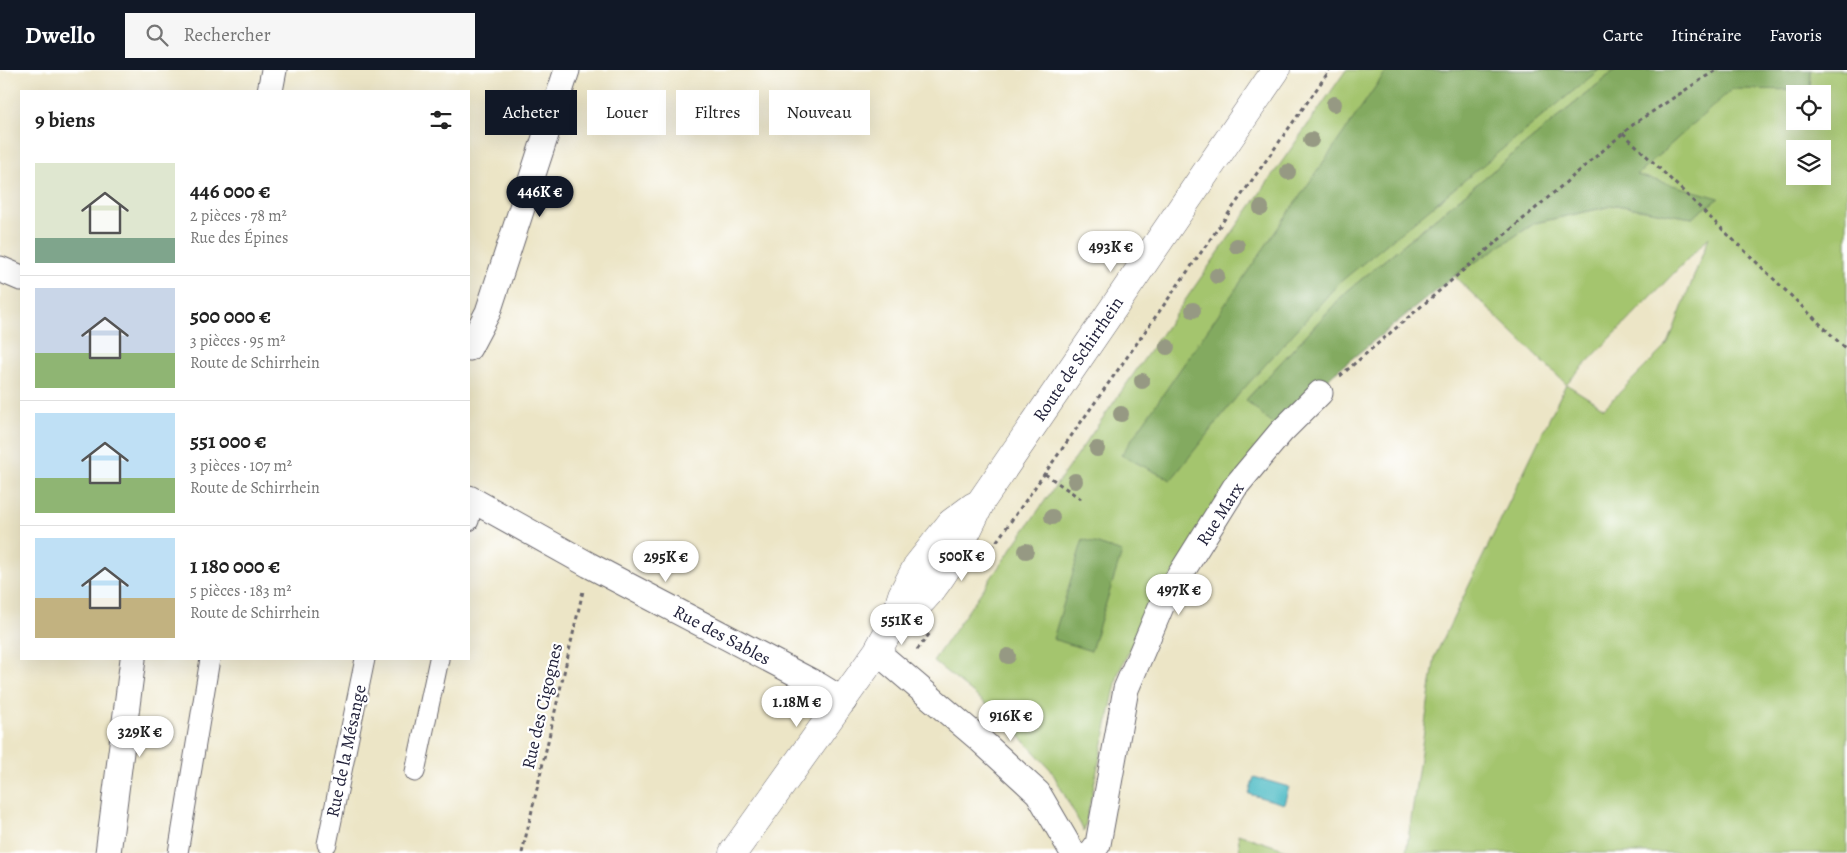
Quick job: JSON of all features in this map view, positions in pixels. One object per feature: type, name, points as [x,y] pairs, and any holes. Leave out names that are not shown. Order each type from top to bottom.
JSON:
[{"type":"street","points":[[270,90],[274,70]]},
{"type":"street","points":[[470,346],[488,312],[567,70]]},
{"type":"street","name":"Route de Schirrhein","points":[[733,853],[844,701],[877,652],[893,623],[917,606],[940,578],[965,535],[982,500],[1276,70]]},
{"type":"street","points":[[0,269],[20,278]]},
{"type":"street","name":"Rue Marx","points":[[1091,853],[1098,844],[1126,689],[1163,602],[1236,487],[1281,432],[1320,393]]},
{"type":"street","name":"Rue des Sables","points":[[470,507],[589,565],[818,685],[844,701]]},
{"type":"street","points":[[877,652],[901,671],[1038,793],[1073,853]]},
{"type":"street","points":[[108,853],[133,660]]},
{"type":"street","points":[[178,853],[210,660]]},
{"type":"street","name":"Rue de la Mésange","points":[[327,844],[365,660]]},
{"type":"street","points":[[415,772],[439,660]]},
{"type":"path","points":[[989,552],[1330,70]]},
{"type":"path","points":[[1320,393],[1635,123],[1716,70]]},
{"type":"path","points":[[1623,134],[1847,350]]},
{"type":"path","points":[[1045,474],[1081,499]]},
{"type":"path","name":"Rue des Cigognes","points":[[522,853],[589,565]]},
{"type":"path","points":[[901,671],[934,627]]},
{"type":"green space","points":[[1346,70],[1615,70],[1346,292],[1246,400],[1278,429],[1153,602],[1118,674],[1084,831],[1051,770],[1001,716],[933,661]]},
{"type":"green space","points":[[1387,70],[1599,70],[1339,283],[1239,394],[1171,480],[1121,455]]},
{"type":"green space","points":[[1615,70],[1811,70],[1810,85],[1786,85],[1786,90],[1732,89],[1637,175],[1719,198],[1692,218],[1616,205],[1535,223],[1454,276],[1334,373],[1278,429],[1246,400],[1346,292]]},
{"type":"green space","points":[[1811,70],[1847,70],[1847,853],[1406,853],[1435,656],[1566,384],[1454,276],[1535,223],[1616,205],[1693,218],[1636,176],[1732,88],[1786,89],[1786,130],[1831,130],[1831,85],[1810,85]],"holes":[[[1709,237],[1668,344],[1604,408],[1566,384]]]},
{"type":"green space","points":[[1083,539],[1122,552],[1091,651],[1053,639]]},
{"type":"green space","points":[[1238,834],[1296,853],[1240,853]]},
{"type":"water","points":[[1254,777],[1289,787],[1284,804],[1249,794]]}]
